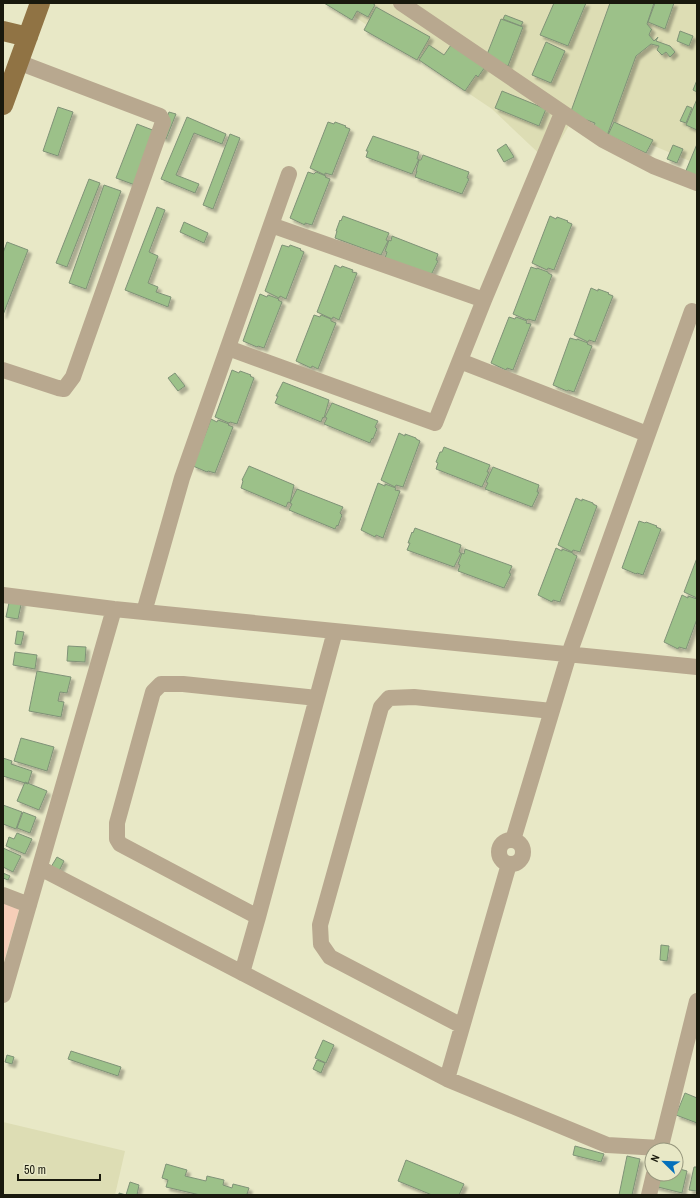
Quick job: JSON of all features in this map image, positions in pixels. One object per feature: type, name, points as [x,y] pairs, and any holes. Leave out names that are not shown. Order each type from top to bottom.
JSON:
[{"type":"main road","points":[[3,105],[40,3]]},
{"type":"main road","points":[[3,31],[28,37]]},
{"type":"street","points":[[401,3],[603,140],[653,166],[697,183]]},
{"type":"street","points":[[3,370],[58,388],[64,388],[72,377],[162,122],[160,116],[18,62]]},
{"type":"street","points":[[228,348],[435,423],[484,300],[562,113]]},
{"type":"street","points":[[144,612],[182,478],[289,174]]},
{"type":"street","points":[[271,225],[484,300]]},
{"type":"street","points":[[447,1079],[509,864],[515,864],[520,860],[523,854],[523,848],[519,842],[513,840],[569,654],[692,311]]},
{"type":"street","points":[[460,361],[647,434]]},
{"type":"street","points":[[3,595],[114,609],[697,667]]},
{"type":"street","points":[[3,995],[114,609]]},
{"type":"street","points":[[242,973],[335,631]]},
{"type":"street","points":[[258,917],[120,844],[117,839],[117,823],[153,692],[161,684],[183,684],[317,698]]},
{"type":"street","points":[[462,1026],[330,957],[321,944],[320,925],[381,707],[389,698],[414,697],[552,711]]},
{"type":"street","points":[[40,868],[447,1079],[607,1144],[644,1147]]},
{"type":"street","points":[[3,895],[29,905]]},
{"type":"street","points":[[662,1142],[697,1001]]},
{"type":"street","points":[[649,1195],[652,1182]]},
{"type":"shaded area","points":[[334,3],[697,3],[697,164],[640,140],[583,101],[548,162],[492,109]]},
{"type":"shaded area","points":[[3,897],[21,903],[3,965]]},
{"type":"shaded area","points":[[3,1122],[125,1151],[115,1195],[3,1195]]},
{"type":"building","points":[[324,3],[372,3],[375,5],[368,17],[357,11],[352,20]]},
{"type":"building","points":[[554,3],[586,3],[568,46],[540,35]]},
{"type":"building","points":[[610,3],[654,3],[647,24],[652,30],[649,35],[654,41],[658,37],[656,41],[670,46],[675,52],[670,57],[666,52],[662,55],[657,50],[659,46],[651,44],[636,56],[607,136],[592,130],[595,123],[570,114]]},
{"type":"building","points":[[655,3],[674,3],[665,29],[648,22]]},
{"type":"building","points":[[376,7],[430,37],[417,60],[364,30]]},
{"type":"building","points":[[505,15],[523,22],[521,26],[503,19]]},
{"type":"building","points":[[501,19],[523,27],[508,66],[486,57]]},
{"type":"building","points":[[680,31],[693,36],[689,46],[677,41]]},
{"type":"building","points":[[546,42],[565,51],[551,83],[532,75]]},
{"type":"building","points":[[429,45],[444,55],[451,45],[485,67],[478,77],[476,75],[465,91],[419,60]]},
{"type":"building","points":[[697,80],[697,92],[693,90]]},
{"type":"building","points":[[502,91],[546,109],[539,126],[495,108]]},
{"type":"building","points":[[697,99],[697,130],[686,125]]},
{"type":"building","points":[[687,106],[692,108],[686,123],[680,121]]},
{"type":"building","points":[[58,107],[73,112],[58,156],[43,151]]},
{"type":"building","points":[[169,112],[176,114],[166,139],[159,136]]},
{"type":"building","points":[[187,117],[226,134],[222,144],[194,133],[176,175],[199,184],[195,193],[161,179]]},
{"type":"building","points":[[328,122],[334,124],[335,122],[350,129],[332,175],[325,173],[325,175],[310,168]]},
{"type":"building","points":[[614,122],[653,140],[646,153],[608,135]]},
{"type":"building","points":[[137,124],[155,131],[135,185],[116,178]]},
{"type":"building","points":[[230,134],[240,138],[213,209],[203,205]]},
{"type":"building","points":[[373,136],[419,152],[417,159],[419,159],[412,174],[366,157],[368,151],[366,151]]},
{"type":"building","points":[[506,144],[514,157],[504,162],[497,150]]},
{"type":"building","points":[[697,144],[697,178],[685,173]]},
{"type":"building","points":[[673,145],[683,149],[677,163],[667,159]]},
{"type":"building","points":[[423,155],[469,172],[467,178],[469,179],[462,194],[415,177],[419,160],[421,160]]},
{"type":"building","points":[[308,172],[314,174],[316,172],[330,179],[312,225],[305,223],[305,225],[290,218]]},
{"type":"building","points":[[89,179],[100,183],[67,267],[56,263]]},
{"type":"building","points":[[104,185],[121,191],[86,289],[69,283]]},
{"type":"building","points":[[157,207],[165,210],[149,252],[158,256],[148,283],[158,287],[156,292],[171,297],[168,307],[125,290]]},
{"type":"building","points":[[343,216],[389,233],[386,240],[388,241],[381,255],[335,238],[340,220],[341,221]]},
{"type":"building","points":[[550,216],[556,219],[557,217],[568,221],[567,222],[572,224],[554,270],[548,268],[547,270],[532,263]]},
{"type":"building","points":[[184,222],[208,233],[204,243],[180,232]]},
{"type":"building","points":[[392,236],[438,254],[436,260],[438,261],[431,275],[385,258],[387,252],[385,251],[389,240],[391,241]]},
{"type":"building","points":[[7,242],[28,250],[3,315],[3,253]]},
{"type":"building","points":[[282,245],[289,247],[290,245],[301,249],[300,250],[304,252],[286,299],[280,296],[279,298],[265,291]]},
{"type":"building","points":[[335,265],[341,268],[342,266],[353,270],[352,272],[357,273],[339,320],[333,317],[332,319],[317,312]]},
{"type":"building","points":[[531,267],[548,272],[552,275],[535,321],[527,320],[513,314]]},
{"type":"building","points":[[591,288],[609,293],[608,294],[613,296],[595,342],[589,340],[588,342],[574,335]]},
{"type":"building","points":[[260,294],[279,299],[278,300],[282,302],[264,348],[257,347],[243,341]]},
{"type":"building","points":[[314,315],[320,317],[321,315],[336,323],[318,369],[312,366],[311,368],[296,361]]},
{"type":"building","points":[[509,317],[515,319],[516,317],[527,321],[526,323],[531,324],[513,370],[507,368],[506,370],[491,363]]},
{"type":"building","points":[[570,338],[588,343],[587,344],[592,346],[574,392],[567,391],[553,385]]},
{"type":"building","points":[[232,370],[251,375],[250,376],[254,378],[237,424],[229,423],[215,417]]},
{"type":"building","points":[[175,373],[185,386],[178,391],[168,378]]},
{"type":"building","points":[[283,382],[329,400],[324,418],[323,417],[321,422],[275,403],[278,396],[276,396]]},
{"type":"building","points":[[332,403],[378,421],[375,427],[377,429],[370,443],[324,424],[327,418],[325,417]]},
{"type":"building","points":[[211,419],[217,422],[218,420],[229,424],[228,425],[233,427],[215,473],[207,472],[193,466]]},
{"type":"building","points":[[399,433],[416,438],[420,441],[403,487],[396,485],[395,487],[381,480]]},
{"type":"building","points":[[444,447],[490,465],[487,472],[489,472],[482,487],[436,469],[438,463],[436,462]]},
{"type":"building","points":[[249,466],[294,485],[290,503],[288,502],[286,507],[241,488],[242,480]]},
{"type":"building","points":[[493,467],[539,485],[537,492],[539,492],[532,507],[485,489],[488,483],[486,482]]},
{"type":"building","points":[[378,483],[396,488],[395,490],[400,491],[383,538],[376,535],[375,537],[361,530]]},
{"type":"building","points":[[297,489],[343,507],[340,513],[342,515],[338,526],[337,525],[335,529],[289,510],[292,504],[290,503]]},
{"type":"building","points":[[576,498],[593,503],[597,506],[580,552],[573,550],[572,552],[558,545]]},
{"type":"building","points":[[639,521],[657,526],[656,527],[661,529],[643,575],[636,574],[622,568]]},
{"type":"building","points":[[415,528],[461,545],[459,552],[461,553],[454,567],[407,550],[412,532],[413,533]]},
{"type":"building","points":[[556,548],[573,553],[577,556],[560,602],[553,600],[552,602],[538,595]]},
{"type":"building","points":[[465,549],[512,566],[509,573],[511,574],[504,588],[458,571],[460,565],[458,564],[462,553],[464,554]]},
{"type":"building","points":[[697,558],[697,598],[684,592]]},
{"type":"building","points":[[682,595],[688,598],[688,596],[697,599],[697,619],[686,649],[679,647],[678,649],[664,642]]},
{"type":"building","points":[[10,598],[22,600],[18,619],[6,617]]},
{"type":"building","points":[[17,631],[24,632],[21,645],[15,644]]},
{"type":"building","points":[[68,646],[86,647],[85,662],[67,661]]},
{"type":"building","points":[[15,652],[37,655],[35,669],[13,665]]},
{"type":"building","points":[[37,671],[71,677],[67,693],[60,692],[58,701],[64,702],[61,717],[29,711]]},
{"type":"building","points":[[21,738],[54,747],[47,771],[14,761]]},
{"type":"building","points":[[3,758],[12,761],[11,764],[32,771],[28,784],[3,776]]},
{"type":"building","points":[[25,782],[47,791],[39,810],[17,801]]},
{"type":"building","points":[[3,805],[22,812],[16,829],[3,824]]},
{"type":"building","points":[[23,812],[36,817],[30,833],[17,828]]},
{"type":"building","points":[[17,833],[32,839],[25,854],[6,846],[9,837],[14,839]]},
{"type":"building","points":[[3,848],[21,856],[13,872],[3,867]]},
{"type":"building","points":[[57,857],[64,861],[59,871],[51,867]]},
{"type":"building","points":[[3,873],[10,876],[8,880],[3,878]]},
{"type":"building","points":[[661,945],[669,946],[667,961],[660,960]]},
{"type":"building","points":[[323,1040],[334,1045],[326,1063],[315,1058]]},
{"type":"building","points":[[71,1051],[121,1067],[118,1076],[68,1059]]},
{"type":"building","points":[[7,1055],[14,1057],[12,1064],[5,1062]]},
{"type":"building","points":[[317,1060],[325,1063],[321,1073],[313,1069]]},
{"type":"building","points":[[685,1093],[697,1098],[697,1123],[676,1115]]},
{"type":"building","points":[[575,1146],[604,1154],[601,1162],[573,1155]]},
{"type":"building","points":[[627,1156],[640,1159],[632,1195],[619,1195]]},
{"type":"building","points":[[406,1160],[464,1184],[459,1195],[432,1195],[398,1181]]},
{"type":"building","points":[[166,1164],[187,1170],[185,1176],[206,1181],[207,1176],[224,1180],[223,1185],[232,1188],[233,1184],[249,1188],[247,1194],[254,1195],[200,1195],[166,1187],[168,1180],[162,1178]]},
{"type":"building","points":[[694,1167],[697,1167],[697,1191],[689,1190]]},
{"type":"building","points":[[684,1170],[687,1171],[682,1193],[654,1186],[655,1182],[684,1182]]},
{"type":"building","points":[[130,1182],[139,1185],[137,1195],[126,1195]]}]
